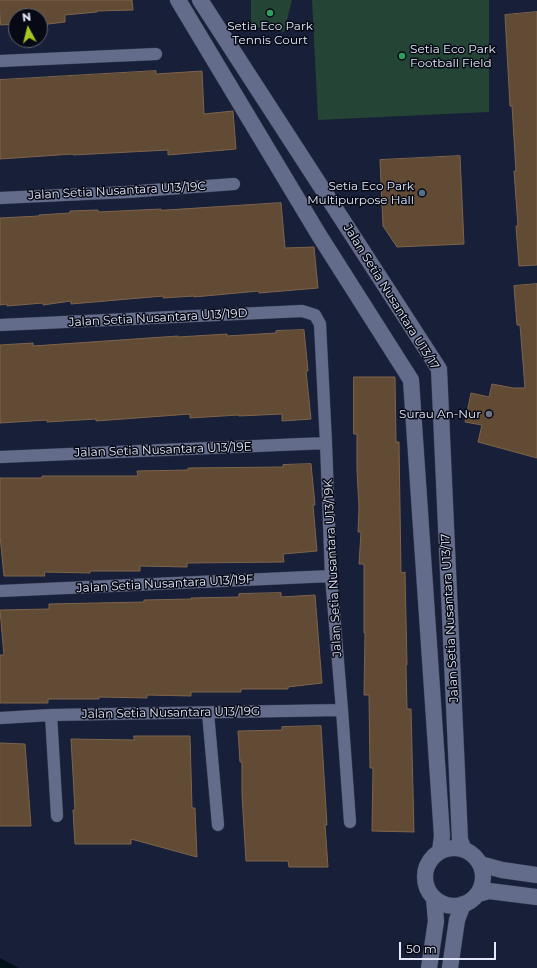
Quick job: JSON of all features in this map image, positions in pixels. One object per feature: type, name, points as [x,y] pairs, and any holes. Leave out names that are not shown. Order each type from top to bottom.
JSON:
[{"type":"main road","name":"Jalan Setia Nusantara U13/17","points":[[178,0],[318,235],[411,380],[442,836],[440,851]]},
{"type":"main road","name":"Jalan Setia Nusantara U13/17","points":[[200,0],[439,369],[460,840],[464,850]]},
{"type":"main road","points":[[478,894],[483,879],[482,871],[480,864],[470,853],[456,848],[448,848],[440,851],[427,864],[425,882],[428,891],[440,903],[456,906],[471,900],[478,894],[489,891],[537,897]]},
{"type":"main road","points":[[480,864],[502,870],[537,875]]},
{"type":"main road","points":[[429,968],[436,921],[434,898]]},
{"type":"main road","points":[[450,968],[457,920],[463,904]]},
{"type":"street","points":[[0,61],[156,54]]},
{"type":"street","name":"Jalan Setia Nusantara U13/19C","points":[[0,198],[127,192],[234,184]]},
{"type":"street","name":"Jalan Setia Nusantara U13/19D","points":[[0,325],[302,311],[315,315]]},
{"type":"street","name":"Jalan Setia Nusantara U13/19K","points":[[315,315],[320,324],[331,576],[350,822]]},
{"type":"street","name":"Jalan Setia Nusantara U13/19E","points":[[0,457],[326,443]]},
{"type":"street","name":"Jalan Setia Nusantara U13/19F","points":[[0,591],[331,576]]},
{"type":"street","name":"Jalan Setia Nusantara U13/19G","points":[[0,718],[342,710]]},
{"type":"street","points":[[208,713],[218,825]]},
{"type":"street","points":[[51,716],[57,816]]},
{"type":"green space","name":"Setia Eco Park Tennis Court","points":[[251,0],[292,0],[284,32],[251,26]]},
{"type":"green space","name":"Setia Eco Park Football Field","points":[[312,0],[489,0],[489,112],[318,120]]},
{"type":"water","points":[[0,958],[19,968],[0,968]]},
{"type":"building","points":[[0,0],[132,0],[133,10],[97,11],[65,15],[65,22],[48,24],[48,8],[8,8],[8,25],[1,25]]},
{"type":"building","points":[[537,12],[537,265],[519,266],[514,171],[516,171],[512,106],[510,106],[505,15]]},
{"type":"building","points":[[156,71],[156,74],[202,71],[204,114],[233,111],[236,149],[168,155],[168,150],[0,159],[0,80]]},
{"type":"building","name":"Setia Eco Park Multipurpose Hall","points":[[460,156],[464,244],[397,247],[383,226],[380,160]]},
{"type":"building","points":[[281,203],[285,248],[314,247],[318,288],[259,293],[259,291],[194,297],[163,298],[163,296],[71,304],[71,301],[43,305],[43,303],[7,306],[7,304],[0,305],[0,218],[70,213],[70,211],[98,210],[98,212],[161,210]]},
{"type":"building","points":[[537,284],[537,458],[478,442],[482,425],[465,422],[471,393],[489,397],[492,384],[513,388],[525,388],[520,325],[517,325],[514,286]]},
{"type":"building","points":[[304,330],[308,371],[306,371],[311,419],[282,421],[282,414],[190,418],[190,414],[96,421],[96,419],[47,422],[47,420],[0,423],[0,345],[33,343],[33,346],[178,336],[227,334],[227,336]]},
{"type":"building","points":[[354,377],[395,377],[396,442],[399,442],[401,573],[405,572],[407,709],[411,709],[414,832],[372,831],[373,768],[370,768],[369,695],[364,695],[364,564],[359,564],[361,532],[358,532],[359,507],[357,434],[354,434]]},
{"type":"building","points":[[311,464],[317,551],[283,554],[284,562],[187,563],[187,567],[140,566],[140,571],[90,571],[90,573],[44,572],[45,576],[4,576],[0,536],[0,478],[42,478],[42,476],[138,476],[137,471],[188,470],[188,468],[283,467],[283,465]]},
{"type":"building","points":[[281,593],[281,597],[315,595],[322,683],[288,687],[288,689],[241,689],[241,692],[191,692],[191,696],[147,695],[147,698],[99,697],[99,699],[48,699],[48,703],[0,703],[0,655],[4,655],[0,610],[49,609],[49,604],[144,602],[144,600],[239,597],[239,594]]},
{"type":"building","points":[[321,726],[328,867],[289,867],[288,861],[246,861],[242,795],[242,762],[240,762],[238,731],[282,730],[282,727]]},
{"type":"building","points":[[134,736],[190,736],[192,808],[195,808],[197,857],[131,839],[131,844],[75,844],[73,810],[75,810],[71,739],[134,740]]},
{"type":"building","points":[[0,743],[25,744],[31,826],[0,826]]},
{"type":"place","name":"Setia Eco Park Tennis Court","points":[[270,13]]},
{"type":"place","name":"Setia Eco Park Football Field","points":[[402,56]]},
{"type":"place","name":"Setia Eco Park Multipurpose Hall","points":[[422,193]]},
{"type":"place","name":"Surau An-Nur","points":[[489,414]]}]
